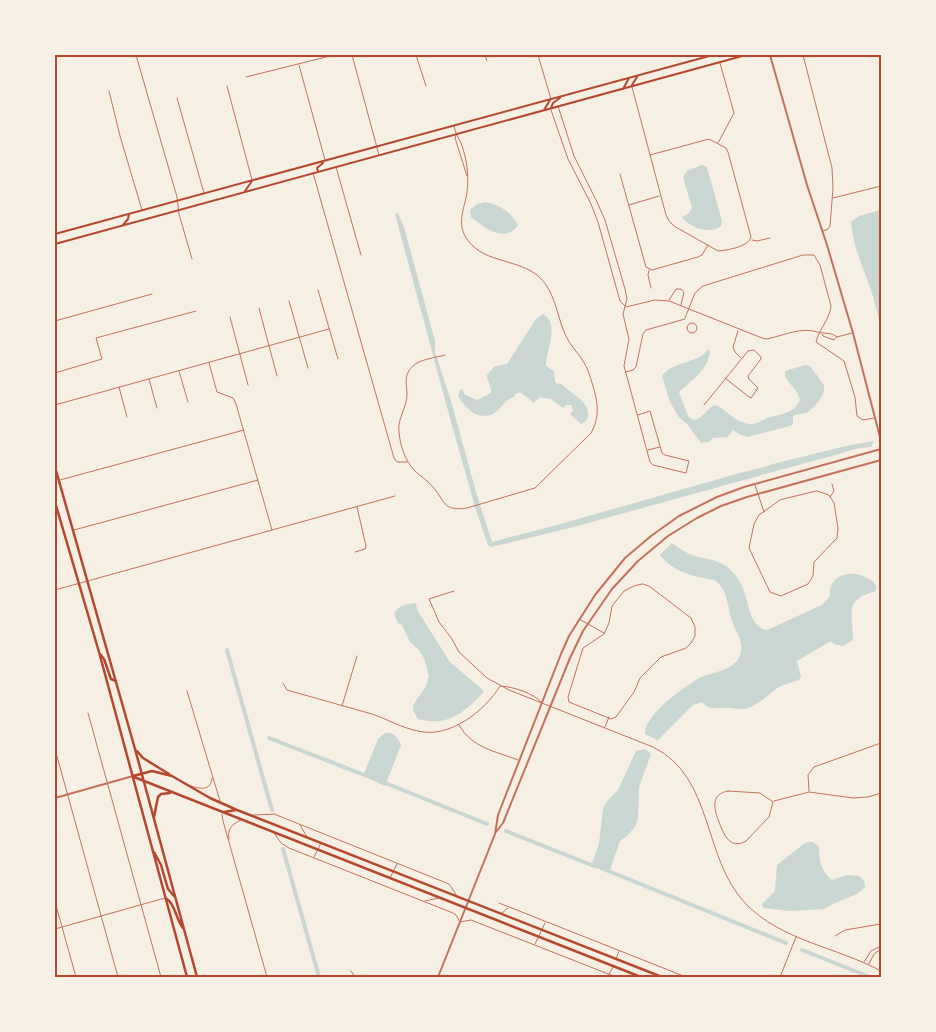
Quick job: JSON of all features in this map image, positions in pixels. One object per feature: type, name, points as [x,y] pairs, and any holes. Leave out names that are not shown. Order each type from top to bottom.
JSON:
[{"type":"main road","points":[[55,234],[713,55]]},
{"type":"main road","points":[[55,244],[746,55]]},
{"type":"main road","points":[[632,86],[634,80],[639,75]]},
{"type":"main road","points":[[623,89],[629,78]]},
{"type":"main road","points":[[551,108],[553,103],[562,96]]},
{"type":"main road","points":[[544,110],[550,100]]},
{"type":"main road","points":[[318,172],[317,168],[325,161]]},
{"type":"main road","points":[[245,191],[252,180]]},
{"type":"main road","points":[[123,225],[128,219],[129,214]]},
{"type":"main road","points":[[55,467],[116,680],[197,977]]},
{"type":"main road","points":[[55,502],[99,652],[188,977]]},
{"type":"main road","points":[[99,652],[112,679],[116,680]]},
{"type":"main road","points":[[135,749],[143,758],[172,776],[237,810],[662,977]]},
{"type":"main road","points":[[133,776],[156,771],[172,776]]},
{"type":"main road","points":[[133,776],[641,977]]},
{"type":"main road","points":[[154,819],[158,797],[164,793],[173,793]]},
{"type":"main road","points":[[223,813],[237,810]]},
{"type":"main road","points":[[152,848],[161,865],[168,890],[175,897]]},
{"type":"main road","points":[[165,898],[172,902],[177,920],[185,932]]},
{"type":"street","points":[[136,55],[192,259]]},
{"type":"street","points":[[246,77],[334,55]]},
{"type":"street","points":[[352,55],[379,155]]},
{"type":"street","points":[[416,55],[426,86]]},
{"type":"street","points":[[485,55],[487,61]]},
{"type":"street","points":[[538,55],[550,100]]},
{"type":"street","points":[[770,55],[807,185],[853,333],[881,441]]},
{"type":"street","points":[[803,55],[830,158],[833,178],[830,226],[822,231]]},
{"type":"street","points":[[718,144],[734,113],[720,62]]},
{"type":"street","points":[[298,65],[325,161]]},
{"type":"street","points":[[227,86],[252,180]]},
{"type":"street","points":[[632,86],[666,215],[671,223],[721,251],[746,244],[751,240],[758,241],[770,238]]},
{"type":"street","points":[[109,91],[142,210]]},
{"type":"street","points":[[177,98],[204,194]]},
{"type":"street","points":[[558,106],[574,156],[597,202],[609,233],[625,289],[627,298],[624,316],[629,336],[624,361],[650,462],[654,465],[686,473],[689,461],[665,456],[660,447],[650,411],[638,415]]},
{"type":"street","points":[[551,108],[568,158],[591,204],[601,231],[620,301],[625,307]]},
{"type":"street","points":[[445,355],[414,364],[408,372],[406,378],[407,398],[398,431],[407,462],[434,488],[447,506],[460,509],[526,492],[540,485],[591,433],[596,423],[598,409],[586,366],[566,338],[553,297],[545,283],[522,266],[486,256],[470,243],[464,234],[461,220],[467,192],[466,160],[454,126]]},
{"type":"street","points":[[456,134],[454,138],[467,177]]},
{"type":"street","points":[[650,155],[706,140],[726,148],[751,240]]},
{"type":"street","points":[[336,167],[361,255]]},
{"type":"street","points":[[313,173],[394,458],[397,462],[407,462]]},
{"type":"street","points":[[620,174],[645,264],[650,269]]},
{"type":"street","points":[[832,198],[881,186]]},
{"type":"street","points":[[629,205],[661,196]]},
{"type":"street","points":[[650,269],[698,257],[702,255],[708,245]]},
{"type":"street","points":[[688,325],[693,323],[697,326],[695,332],[688,332],[685,318],[695,293],[703,286],[810,254],[814,255],[818,261],[831,306],[830,313],[816,342],[841,357],[846,363],[855,397],[857,416],[863,420],[875,418]]},
{"type":"street","points":[[650,269],[648,275],[651,288]]},
{"type":"street","points":[[669,301],[676,289],[681,288],[684,292],[680,306]]},
{"type":"street","points":[[318,290],[338,359]]},
{"type":"street","points":[[55,321],[152,294]]},
{"type":"street","points":[[625,307],[661,299],[767,339],[807,329],[834,340],[837,337],[853,333]]},
{"type":"street","points":[[289,301],[308,368]]},
{"type":"street","points":[[260,308],[277,376]]},
{"type":"street","points":[[55,373],[102,359],[96,338],[196,311]]},
{"type":"street","points":[[230,317],[248,385]]},
{"type":"street","points":[[626,372],[636,367],[643,334],[646,330],[685,318]]},
{"type":"street","points":[[55,405],[329,329]]},
{"type":"street","points":[[739,330],[733,348],[741,358]]},
{"type":"street","points":[[820,333],[825,332],[837,337]]},
{"type":"street","points":[[704,405],[741,358],[748,351],[752,349],[761,357],[748,376],[749,380],[758,388],[754,396],[749,397],[726,378]]},
{"type":"street","points":[[208,362],[217,392],[229,396],[235,401],[272,531]]},
{"type":"street","points":[[179,370],[188,402]]},
{"type":"street","points":[[149,378],[157,408]]},
{"type":"street","points":[[119,386],[127,417]]},
{"type":"street","points":[[59,480],[244,430]]},
{"type":"street","points":[[647,450],[660,447]]},
{"type":"street","points":[[438,977],[495,834],[498,815],[561,654],[579,619],[613,571],[651,536],[693,508],[717,497],[755,484],[881,450]]},
{"type":"street","points":[[495,834],[503,823],[570,658],[587,624],[612,589],[638,561],[657,544],[697,518],[721,506],[757,494],[881,460]]},
{"type":"street","points":[[73,531],[258,480]]},
{"type":"street","points":[[755,484],[764,513]]},
{"type":"street","points":[[830,497],[834,491],[832,484]]},
{"type":"street","points":[[815,491],[822,492],[830,497],[834,503],[838,528],[837,538],[814,562],[813,576],[808,584],[781,596],[770,592],[749,548],[754,524],[759,515],[782,499],[815,491]]},
{"type":"street","points":[[55,590],[395,496]]},
{"type":"street","points":[[355,552],[365,549],[366,546],[356,506]]},
{"type":"street","points":[[643,584],[691,618],[695,629],[695,636],[689,645],[662,657],[640,678],[634,692],[618,715],[613,718],[569,702],[568,697],[583,648],[604,634],[609,623],[612,606],[624,591],[643,584]]},
{"type":"street","points":[[454,591],[429,599],[439,622],[467,661],[487,678],[501,686],[508,686],[660,751],[679,765],[693,786],[722,868],[732,887],[744,902],[773,925],[796,936],[864,962],[881,971]]},
{"type":"street","points":[[579,619],[604,634]]},
{"type":"street","points":[[342,706],[356,656]]},
{"type":"street","points":[[282,683],[287,690],[422,732],[459,724],[480,711],[501,686]]},
{"type":"street","points":[[187,692],[220,802]]},
{"type":"street","points":[[88,713],[161,977]]},
{"type":"street","points":[[605,728],[609,717]]},
{"type":"street","points":[[459,724],[468,738],[476,744],[519,760]]},
{"type":"street","points":[[809,792],[808,775],[814,767],[881,743]]},
{"type":"street","points":[[55,749],[118,977]]},
{"type":"street","points":[[55,798],[133,776]]},
{"type":"street","points":[[189,785],[203,789],[208,788],[212,777]]},
{"type":"street","points":[[728,791],[758,793],[765,795],[773,802],[769,817],[746,841],[736,844],[729,842],[725,838],[714,808],[715,800],[719,794],[728,791]]},
{"type":"street","points":[[773,802],[809,792],[853,798],[881,793]]},
{"type":"street","points":[[223,813],[223,821],[267,977]]},
{"type":"street","points":[[253,816],[270,814],[299,824],[449,884],[458,896]]},
{"type":"street","points":[[229,842],[228,833],[230,828],[242,820]]},
{"type":"street","points":[[299,824],[307,837]]},
{"type":"street","points":[[273,832],[284,846],[425,901],[455,914],[460,922]]},
{"type":"street","points":[[314,857],[321,842]]},
{"type":"street","points":[[390,878],[398,863]]},
{"type":"street","points":[[55,929],[165,898]]},
{"type":"street","points":[[425,901],[440,898]]},
{"type":"street","points":[[55,902],[76,977]]},
{"type":"street","points":[[499,903],[686,977]]},
{"type":"street","points":[[502,914],[509,907]]},
{"type":"street","points":[[460,922],[471,920],[616,977]]},
{"type":"street","points":[[535,945],[545,922]]},
{"type":"street","points":[[835,936],[845,930],[881,924]]},
{"type":"street","points":[[780,977],[796,936]]},
{"type":"street","points":[[864,962],[871,951],[881,948]]},
{"type":"street","points":[[868,964],[874,954],[881,948]]},
{"type":"street","points":[[616,959],[619,951]]},
{"type":"street","points":[[609,974],[613,966]]},
{"type":"street","points":[[351,971],[355,977]]},
{"type":"shaded area","points":[[702,165],[707,167],[722,221],[721,226],[711,230],[695,227],[682,217],[688,214],[692,208],[683,177],[687,171]]},
{"type":"shaded area","points":[[485,202],[504,209],[512,216],[518,225],[513,231],[501,234],[495,232],[482,226],[471,217],[470,210],[477,204]]},
{"type":"shaded area","points":[[881,210],[881,328],[856,248],[851,222],[859,216]]},
{"type":"shaded area","points":[[398,213],[404,227],[435,341],[435,352],[492,542],[773,464],[846,446],[873,441],[873,443],[871,447],[852,450],[570,528],[491,547],[488,545],[476,510],[451,422],[395,214]]},
{"type":"shaded area","points":[[543,314],[548,318],[552,331],[546,366],[554,371],[555,382],[560,383],[586,405],[588,415],[586,421],[581,424],[570,414],[573,410],[571,405],[563,408],[551,399],[540,397],[534,403],[520,392],[507,400],[499,410],[487,416],[477,415],[468,409],[458,396],[460,390],[463,389],[464,394],[477,400],[491,393],[487,375],[495,366],[507,364],[536,319]]},
{"type":"shaded area","points":[[708,349],[710,351],[709,357],[703,369],[679,392],[688,416],[693,420],[700,418],[715,405],[738,421],[750,424],[790,411],[800,400],[797,392],[785,377],[785,371],[805,365],[810,366],[824,385],[823,393],[816,405],[809,411],[793,416],[793,424],[790,426],[747,437],[733,430],[728,437],[713,438],[709,442],[701,443],[687,424],[678,416],[670,402],[662,376],[672,367],[699,357]]},
{"type":"shaded area","points":[[672,543],[689,554],[716,561],[731,570],[743,588],[752,617],[760,628],[767,630],[822,605],[830,596],[831,587],[835,580],[840,576],[855,574],[863,576],[870,579],[876,585],[876,591],[858,599],[854,603],[852,609],[853,640],[843,646],[834,644],[831,641],[797,661],[801,676],[799,680],[778,687],[757,704],[748,708],[712,708],[702,702],[693,705],[658,740],[645,734],[646,727],[658,710],[699,678],[722,671],[732,665],[736,662],[741,652],[740,638],[732,621],[726,595],[721,586],[714,580],[684,573],[669,564],[660,555]]},
{"type":"shaded area","points":[[416,603],[417,610],[450,662],[483,690],[483,693],[469,707],[446,720],[429,721],[418,719],[413,710],[414,704],[426,686],[429,676],[424,658],[419,650],[410,642],[394,614],[400,607]]},
{"type":"shaded area","points":[[385,733],[395,736],[401,745],[385,786],[363,776],[378,739]]},
{"type":"shaded area","points":[[645,749],[651,754],[639,787],[638,819],[635,827],[620,841],[609,873],[591,866],[599,844],[603,808],[618,790],[636,751]]},
{"type":"shaded area","points":[[813,842],[819,847],[821,865],[828,877],[832,880],[847,875],[859,876],[864,881],[865,887],[857,894],[824,909],[789,911],[763,908],[762,904],[775,891],[777,865],[805,843]]},
{"type":"waterway","points":[[227,650],[272,810]]},
{"type":"waterway","points":[[269,738],[367,776]]},
{"type":"waterway","points":[[383,782],[487,824]]},
{"type":"waterway","points":[[506,831],[594,866]]},
{"type":"waterway","points":[[283,849],[319,977]]},
{"type":"waterway","points":[[606,870],[786,943]]},
{"type":"waterway","points":[[802,950],[870,977]]}]
